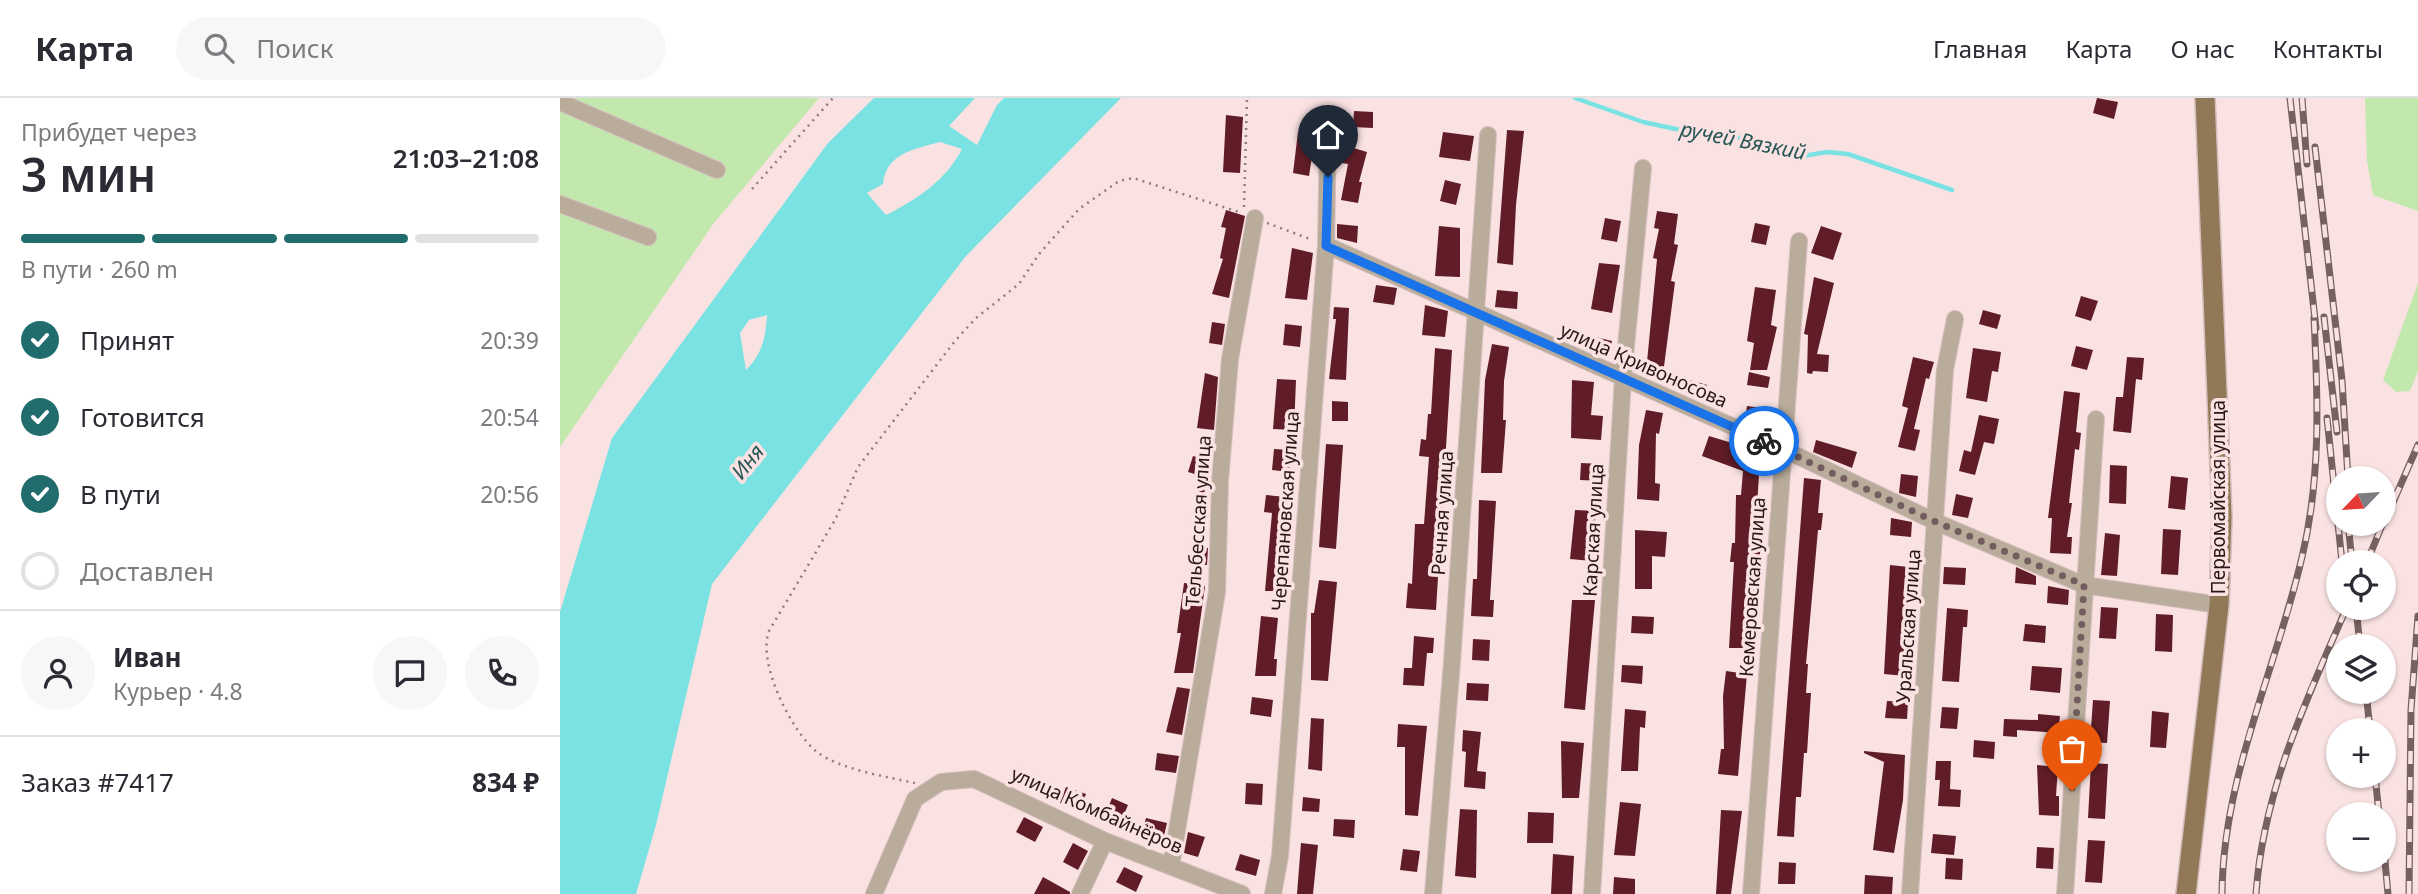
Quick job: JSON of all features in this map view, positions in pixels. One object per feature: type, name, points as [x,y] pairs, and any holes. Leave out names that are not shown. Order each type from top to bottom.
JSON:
[{"type":"main road","name":"Первомайская улица","points":[[2186,894],[2219,605],[2222,517],[2205,98]]},
{"type":"street","points":[[560,102],[717,170]]},
{"type":"street","name":"Черепановская улица","points":[[1273,894],[1280,856],[1326,246],[1328,131]]},
{"type":"street","name":"Речная улица","points":[[1433,894],[1478,314],[1488,135]]},
{"type":"street","name":"Карская улица","points":[[1592,894],[1623,378],[1643,168]]},
{"type":"street","points":[[560,204],[648,237]]},
{"type":"street","name":"Тельбесская улица","points":[[1171,866],[1217,592],[1220,481],[1230,359],[1249,216]]},
{"type":"street","name":"Кемеровская улица","points":[[1751,894],[1799,241]]},
{"type":"street","name":"улица Кривоносова","points":[[1326,246],[1783,449],[1936,522],[2084,585],[2219,605]]},
{"type":"street","name":"Уральская улица","points":[[1910,894],[1945,370],[1955,320]]},
{"type":"street","points":[[2065,894],[2096,419]]},
{"type":"street","name":"улица Комбайнёров","points":[[934,787],[941,782],[974,779],[1105,841],[1242,894]]},
{"type":"street","points":[[874,894],[915,799],[934,787]]},
{"type":"street","points":[[1080,894],[1105,841]]},
{"type":"path","points":[[752,188],[833,98]]},
{"type":"path","points":[[1247,98],[1249,216]]},
{"type":"path","points":[[934,787],[833,761],[817,751],[802,734],[766,663],[765,642],[785,601],[835,520],[858,467],[955,341],[976,318],[1019,284],[1039,254],[1079,209],[1119,181],[1133,178],[1249,216],[1326,246]]},
{"type":"green space","points":[[560,98],[819,98],[714,223],[560,447]]},
{"type":"green space","points":[[2365,98],[2418,98],[2418,211],[2373,195],[2367,161]]},
{"type":"green space","points":[[2418,283],[2418,371],[2410,391],[2396,392],[2383,380]]},
{"type":"water","name":"Иня","points":[[874,98],[975,98],[949,126],[977,145],[997,105],[1004,98],[1121,98],[966,256],[712,584],[656,825],[636,894],[560,894],[560,612],[612,438],[828,143]],"holes":[[[940,142],[962,149],[948,170],[930,188],[886,215],[867,193],[883,184],[890,165],[903,154]],[[767,315],[762,345],[746,370],[740,333],[749,320]]]},
{"type":"building","points":[[2097,98],[2118,102],[2114,119],[2093,113]]},
{"type":"building","points":[[1354,111],[1373,112],[1373,128],[1353,127]]},
{"type":"building","points":[[1226,115],[1243,117],[1240,173],[1223,172]]},
{"type":"building","points":[[1507,130],[1524,131],[1513,265],[1497,263]]},
{"type":"building","points":[[1298,132],[1315,137],[1309,176],[1293,173]]},
{"type":"building","points":[[1443,132],[1474,136],[1470,161],[1439,157]]},
{"type":"building","points":[[1347,146],[1367,152],[1359,182],[1362,182],[1358,203],[1341,200],[1348,164],[1342,163]]},
{"type":"building","points":[[1445,180],[1461,184],[1456,205],[1440,201]]},
{"type":"building","points":[[1226,210],[1245,216],[1229,298],[1212,294],[1223,259],[1220,258],[1226,228],[1221,227]]},
{"type":"building","points":[[1657,211],[1678,214],[1674,244],[1678,245],[1671,281],[1675,282],[1663,374],[1646,372],[1657,259],[1653,258],[1659,229],[1654,228]]},
{"type":"building","points":[[1605,218],[1621,221],[1617,242],[1601,239]]},
{"type":"building","points":[[1755,223],[1770,226],[1766,245],[1751,242]]},
{"type":"building","points":[[1337,224],[1358,226],[1357,243],[1337,238]]},
{"type":"building","points":[[1439,226],[1460,228],[1460,277],[1435,276]]},
{"type":"building","points":[[1821,226],[1842,233],[1833,260],[1811,253]]},
{"type":"building","points":[[1292,248],[1313,253],[1307,300],[1285,298]]},
{"type":"building","points":[[1599,263],[1620,265],[1612,313],[1591,309]]},
{"type":"building","points":[[1814,277],[1834,283],[1817,354],[1829,355],[1828,372],[1813,371],[1812,374],[1807,373],[1808,335],[1804,334]]},
{"type":"building","points":[[1376,285],[1397,288],[1394,305],[1373,302]]},
{"type":"building","points":[[1755,287],[1776,290],[1771,325],[1777,327],[1767,370],[1750,370],[1754,343],[1747,341]]},
{"type":"building","points":[[1497,290],[1518,292],[1517,309],[1495,307]]},
{"type":"building","points":[[2081,296],[2098,301],[2091,321],[2075,316]]},
{"type":"building","points":[[1425,305],[1448,311],[1445,337],[1422,335]]},
{"type":"building","points":[[1334,307],[1349,308],[1346,380],[1329,379],[1336,319],[1333,319]]},
{"type":"building","points":[[1983,310],[2001,315],[1997,329],[1979,324]]},
{"type":"building","points":[[1212,322],[1225,324],[1222,345],[1209,343]]},
{"type":"building","points":[[1285,324],[1302,326],[1300,347],[1283,345]]},
{"type":"building","points":[[1591,336],[1612,341],[1608,358],[1588,350]]},
{"type":"building","points":[[1492,344],[1509,347],[1504,381],[1503,420],[1506,420],[1502,473],[1481,473],[1485,380]]},
{"type":"building","points":[[2076,346],[2093,350],[2087,370],[2071,366]]},
{"type":"building","points":[[1435,348],[1452,350],[1436,610],[1406,608],[1408,583],[1412,584],[1415,524],[1424,524],[1429,457],[1419,456],[1421,439],[1426,440],[1428,414],[1431,414]]},
{"type":"building","points":[[1973,348],[2001,352],[1998,372],[1992,371],[1987,402],[1966,398]]},
{"type":"building","points":[[1913,357],[1934,362],[1929,379],[1926,378],[1914,429],[1920,430],[1915,451],[1898,447],[1908,408],[1902,406]]},
{"type":"building","points":[[2127,357],[2144,358],[2142,380],[2136,379],[2131,433],[2113,431],[2116,397],[2123,397]]},
{"type":"building","points":[[1749,372],[1770,377],[1768,388],[1747,385]]},
{"type":"building","points":[[1205,373],[1218,377],[1214,430],[1197,428]]},
{"type":"building","points":[[1277,379],[1296,380],[1294,430],[1273,429]]},
{"type":"building","points":[[1572,380],[1594,382],[1591,415],[1603,416],[1601,440],[1571,438]]},
{"type":"building","points":[[1690,380],[1707,385],[1702,401],[1686,394]]},
{"type":"building","points":[[2064,391],[2080,393],[2076,432],[2081,433],[2079,450],[2075,449],[2067,537],[2072,537],[2071,554],[2050,553],[2052,518],[2048,518]]},
{"type":"building","points":[[1332,401],[1348,402],[1348,421],[1332,421]]},
{"type":"building","points":[[1747,406],[1769,409],[1766,426],[1745,421]]},
{"type":"building","points":[[1646,410],[1663,413],[1659,434],[1656,433],[1655,483],[1660,484],[1659,501],[1637,499],[1639,445]]},
{"type":"building","points":[[1979,415],[1999,419],[1994,444],[1984,442],[1975,475],[1959,471],[1964,450],[1971,452]]},
{"type":"building","points":[[1709,436],[1765,453],[1764,476],[1759,475],[1756,522],[1756,546],[1761,546],[1753,603],[1748,602],[1746,648],[1729,648],[1734,562],[1730,562],[1732,543],[1735,543],[1736,495],[1741,495],[1743,471],[1702,456]]},
{"type":"building","points":[[1816,440],[1857,452],[1852,468],[1813,452]]},
{"type":"building","points":[[1326,444],[1343,445],[1336,549],[1319,547]]},
{"type":"building","points":[[1274,449],[1291,450],[1289,472],[1272,470]]},
{"type":"building","points":[[1193,456],[1211,461],[1204,494],[1209,495],[1209,517],[1193,515],[1198,475],[1188,472]]},
{"type":"building","points":[[1581,463],[1602,464],[1601,481],[1580,480]]},
{"type":"building","points":[[2110,465],[2127,466],[2126,504],[2109,503]]},
{"type":"building","points":[[1901,474],[1918,476],[1916,497],[1899,493]]},
{"type":"building","points":[[2171,476],[2188,478],[2185,510],[2168,508]]},
{"type":"building","points":[[1804,478],[1821,480],[1818,513],[1823,513],[1821,530],[1818,530],[1806,664],[1806,693],[1811,693],[1807,753],[1804,753],[1801,797],[1796,797],[1794,837],[1777,836]]},
{"type":"building","points":[[1956,494],[1973,498],[1968,518],[1952,515]]},
{"type":"building","points":[[1266,495],[1287,497],[1283,591],[1265,591],[1272,513],[1264,512]]},
{"type":"building","points":[[1479,500],[1496,501],[1490,600],[1494,600],[1493,617],[1471,616],[1473,579],[1477,579]]},
{"type":"building","points":[[1575,510],[1596,511],[1592,561],[1570,559]]},
{"type":"building","points":[[1891,518],[1912,522],[1911,537],[1890,535]]},
{"type":"building","points":[[2163,529],[2181,530],[2178,575],[2161,574]]},
{"type":"building","points":[[1635,530],[1667,532],[1665,557],[1652,556],[1652,589],[1635,589]]},
{"type":"building","points":[[2105,533],[2120,535],[2117,576],[2101,575]]},
{"type":"building","points":[[1192,546],[1208,548],[1207,565],[1190,563]]},
{"type":"building","points":[[1890,565],[1918,568],[1916,589],[1909,588],[1905,676],[1884,674]]},
{"type":"building","points":[[1944,567],[1966,568],[1965,585],[1943,584]]},
{"type":"building","points":[[2016,567],[2036,576],[2036,585],[2015,583]]},
{"type":"building","points":[[1319,580],[1337,582],[1328,681],[1311,680],[1311,613],[1314,613]]},
{"type":"building","points":[[1184,583],[1205,586],[1193,673],[1174,673],[1181,633],[1177,633]]},
{"type":"building","points":[[2048,586],[2069,590],[2068,605],[2047,603]]},
{"type":"building","points":[[1572,600],[1595,600],[1585,710],[1564,708]]},
{"type":"building","points":[[2101,607],[2118,608],[2116,639],[2099,638]]},
{"type":"building","points":[[1947,608],[1968,610],[1967,627],[1963,627],[1959,682],[1942,681]]},
{"type":"building","points":[[2156,614],[2173,615],[2172,652],[2155,651]]},
{"type":"building","points":[[1261,616],[1278,618],[1274,659],[1277,659],[1276,676],[1255,676]]},
{"type":"building","points":[[1632,616],[1654,617],[1653,634],[1631,633]]},
{"type":"building","points":[[2025,624],[2046,626],[2045,643],[2023,641]]},
{"type":"building","points":[[1414,636],[1434,638],[1433,653],[1427,653],[1424,686],[1403,685],[1404,668],[1412,668]]},
{"type":"building","points":[[1473,639],[1490,640],[1489,661],[1472,660]]},
{"type":"building","points":[[1622,665],[1643,666],[1642,684],[1621,682]]},
{"type":"building","points":[[2032,666],[2062,668],[2060,693],[2030,690]]},
{"type":"building","points":[[1726,671],[1747,674],[1738,776],[1718,774],[1721,749],[1724,749],[1723,696]]},
{"type":"building","points":[[1467,683],[1489,684],[1488,701],[1466,700]]},
{"type":"building","points":[[1177,687],[1190,689],[1182,735],[1166,732]]},
{"type":"building","points":[[1252,697],[1273,700],[1271,717],[1250,714]]},
{"type":"building","points":[[2093,700],[2110,701],[2107,743],[2090,742]]},
{"type":"building","points":[[1887,701],[1908,702],[1907,719],[1885,718]]},
{"type":"building","points":[[1942,707],[1959,708],[1957,729],[1940,728]]},
{"type":"building","points":[[1625,709],[1646,711],[1645,728],[1640,727],[1638,771],[1621,771]]},
{"type":"building","points":[[2152,711],[2169,713],[2166,748],[2150,747]]},
{"type":"building","points":[[2038,714],[2060,716],[2058,733],[2017,730],[2017,737],[2003,736],[2004,719],[2038,720]]},
{"type":"building","points":[[1311,718],[1324,719],[1322,771],[1308,769]]},
{"type":"building","points":[[1398,724],[1427,726],[1418,816],[1405,815],[1405,747],[1397,747]]},
{"type":"building","points":[[1463,730],[1481,732],[1477,771],[1486,772],[1485,789],[1464,787],[1466,752],[1462,751]]},
{"type":"building","points":[[1974,740],[1995,742],[1994,759],[1973,757]]},
{"type":"building","points":[[1561,741],[1584,743],[1579,798],[1562,798]]},
{"type":"building","points":[[1864,751],[1905,755],[1903,800],[1894,853],[1873,850],[1884,762]]},
{"type":"building","points":[[1157,753],[1179,756],[1176,773],[1155,770]]},
{"type":"building","points":[[1936,761],[1951,761],[1950,789],[1961,790],[1960,807],[1938,806],[1940,780],[1935,780]]},
{"type":"building","points":[[2091,763],[2108,764],[2105,819],[2088,818]]},
{"type":"building","points":[[2037,765],[2058,767],[2056,796],[2059,796],[2059,816],[2039,815]]},
{"type":"building","points":[[1246,783],[1263,784],[1262,805],[1245,804]]},
{"type":"building","points":[[1066,787],[1086,794],[1080,810],[1060,803]]},
{"type":"building","points":[[1303,797],[1320,799],[1319,812],[1302,811]]},
{"type":"building","points":[[1112,798],[1128,805],[1120,824],[1104,818]]},
{"type":"building","points":[[1620,802],[1641,804],[1635,856],[1614,855]]},
{"type":"building","points":[[1460,809],[1477,810],[1476,878],[1455,876]]},
{"type":"building","points":[[1721,810],[1742,811],[1731,894],[1716,894]]},
{"type":"building","points":[[1528,812],[1554,813],[1553,843],[1527,843]]},
{"type":"building","points":[[1024,817],[1043,827],[1035,842],[1016,832]]},
{"type":"building","points":[[1146,818],[1167,823],[1163,840],[1142,834]]},
{"type":"building","points":[[1334,819],[1355,820],[1354,838],[1333,836]]},
{"type":"building","points":[[1188,832],[1205,837],[1198,857],[1184,853]]},
{"type":"building","points":[[1933,834],[1956,836],[1954,855],[1931,853]]},
{"type":"building","points":[[2088,840],[2105,841],[2102,883],[2085,882]]},
{"type":"building","points":[[1073,843],[1088,851],[1078,870],[1063,862]]},
{"type":"building","points":[[1301,843],[1318,845],[1313,894],[1297,894]]},
{"type":"building","points":[[2037,847],[2054,848],[2053,869],[2036,868]]},
{"type":"building","points":[[1403,849],[1420,851],[1417,872],[1400,870]]},
{"type":"building","points":[[1240,854],[1260,860],[1256,876],[1235,870]]},
{"type":"building","points":[[1553,854],[1574,856],[1572,894],[1551,894]]},
{"type":"building","points":[[1946,858],[1963,859],[1962,880],[1945,879]]},
{"type":"building","points":[[1779,862],[1796,863],[1795,884],[1778,884]]},
{"type":"building","points":[[1124,867],[1143,876],[1136,892],[1116,882]]},
{"type":"building","points":[[1865,875],[1893,877],[1892,894],[1864,894]]},
{"type":"building","points":[[1043,877],[1070,892],[1070,894],[1034,894]]},
{"type":"building","points":[[1614,877],[1635,879],[1635,894],[1613,894]]},
{"type":"waterway","name":"ручей Вязкий","points":[[1575,98],[1643,122],[1690,132],[1733,136],[1803,156],[1827,152],[1848,154],[1952,190]]},
{"type":"railway","points":[[2290,98],[2316,328]]},
{"type":"railway","points":[[2302,98],[2307,164]]},
{"type":"railway","points":[[2315,147],[2342,380],[2347,466]]},
{"type":"railway","points":[[2324,317],[2337,432]]},
{"type":"railway","points":[[2222,894],[2231,807],[2291,599],[2308,527],[2317,438],[2314,318]]},
{"type":"railway","points":[[2327,418],[2341,550]]},
{"type":"railway","points":[[2396,495],[2418,445]]},
{"type":"railway","points":[[2349,536],[2351,550]]},
{"type":"railway","points":[[2372,550],[2378,536]]},
{"type":"railway","points":[[2409,894],[2411,710],[2418,616]]},
{"type":"railway","points":[[2256,894],[2260,856],[2277,783],[2302,712],[2341,620]]},
{"type":"railway","points":[[2357,620],[2359,634]]},
{"type":"railway","points":[[2367,704],[2369,718]]},
{"type":"railway","points":[[2376,788],[2378,802]]},
{"type":"railway","points":[[2386,872],[2388,894]]},
{"type":"way so far","points":[[1764,441],[1936,522],[2084,585],[2072,791]]},
{"type":"route","points":[[1328,177],[1326,246],[1764,441]]}]
